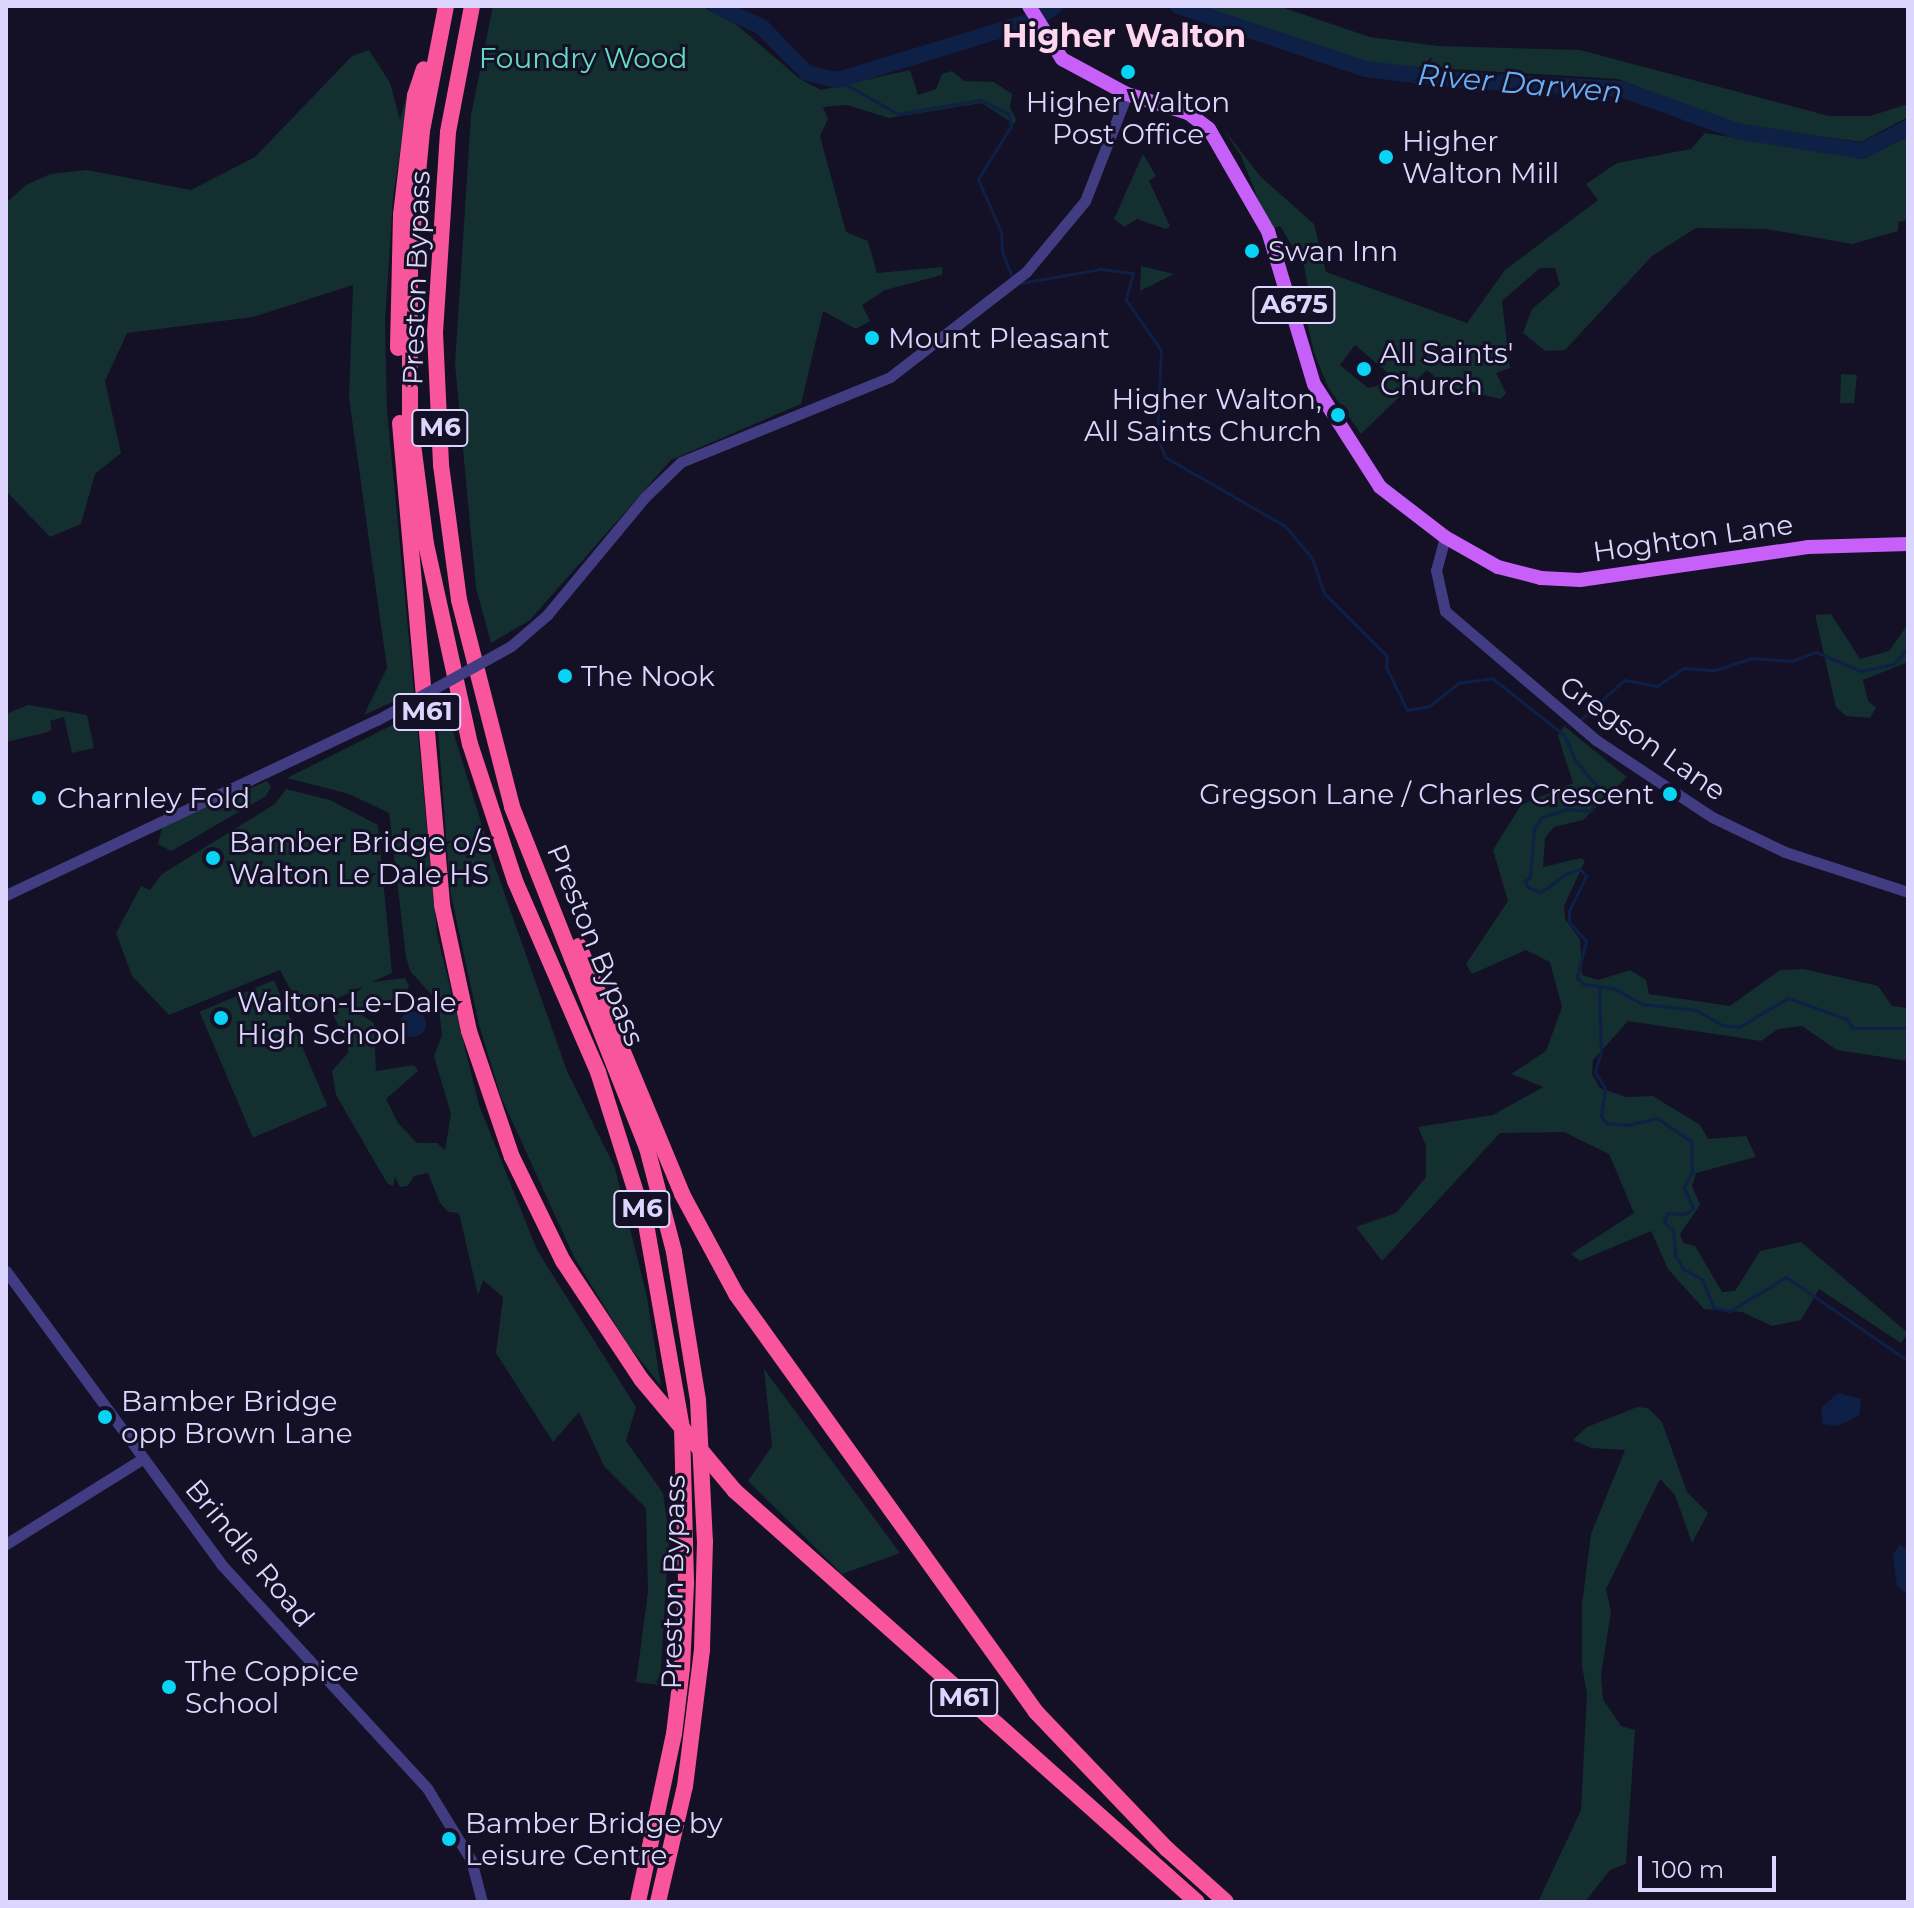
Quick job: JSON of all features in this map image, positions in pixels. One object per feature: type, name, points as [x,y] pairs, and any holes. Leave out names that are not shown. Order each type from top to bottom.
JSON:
[{"type":"highway","name":"Preston Bypass","points":[[472,6],[448,132],[438,244],[435,332],[441,465],[462,616],[483,708],[525,842],[647,1148],[674,1252],[698,1400],[705,1541],[702,1650],[685,1786],[658,1902]]},
{"type":"highway","name":"Preston Bypass","points":[[446,7],[422,131],[410,258],[410,421],[426,544],[470,744],[515,881],[598,1072],[646,1224],[672,1355],[682,1428],[686,1584],[682,1668],[674,1734],[638,1902]]},
{"type":"highway","name":"M61","points":[[446,7],[415,96],[397,278],[400,426],[442,905],[469,1031],[512,1157],[563,1261],[641,1379],[735,1491],[1197,1902]]},
{"type":"highway","name":"M61","points":[[525,842],[591,969],[682,1194],[736,1294],[1036,1712],[1157,1839],[1226,1902]]},
{"type":"main road","name":"A675","points":[[1029,6],[1062,59],[1127,94],[1188,113],[1227,153],[1268,231],[1296,309],[1314,384],[1380,487],[1445,537]]},
{"type":"main road","name":"Hoghton Lane","points":[[1445,537],[1498,567],[1541,578],[1580,580],[1808,547],[1908,544]]},
{"type":"street","points":[[6,895],[377,720],[515,644],[681,462],[890,377],[1018,278],[1081,209],[1127,94]]},
{"type":"street","name":"Gregson Lane","points":[[1445,537],[1436,570],[1445,611],[1596,740],[1712,817],[1785,852],[1908,892]]},
{"type":"street","name":"Brindle Road","points":[[6,1271],[221,1564],[427,1788],[471,1860],[482,1902]]},
{"type":"street","points":[[6,1544],[142,1459]]},
{"type":"green space","name":"Foundry Wood","points":[[493,6],[701,6],[737,25],[800,79],[821,90],[910,70],[918,95],[936,89],[942,74],[952,71],[964,81],[994,82],[1012,94],[1010,107],[1016,120],[1014,124],[982,103],[889,118],[847,105],[823,107],[828,119],[820,136],[846,232],[868,241],[877,273],[942,267],[942,275],[885,290],[862,305],[870,321],[856,329],[823,311],[801,404],[671,460],[530,620],[491,643],[476,588],[455,364],[471,115]]},
{"type":"green space","points":[[1195,6],[1278,6],[1370,37],[1438,46],[1580,50],[1829,116],[1870,116],[1908,104],[1908,117],[1861,142],[1738,125],[1618,79],[1368,64]]},
{"type":"green space","points":[[369,50],[390,83],[400,120],[411,78],[393,198],[385,324],[387,410],[414,692],[364,715],[387,668],[349,398],[353,285],[253,317],[127,333],[105,381],[121,453],[95,474],[81,524],[50,537],[6,491],[6,203],[26,185],[50,174],[87,170],[191,190],[255,157],[352,56]]},
{"type":"green space","points":[[1222,127],[1260,176],[1314,224],[1326,272],[1467,323],[1505,270],[1598,200],[1586,184],[1617,163],[1691,149],[1705,133],[1863,158],[1908,135],[1908,220],[1898,222],[1898,231],[1852,244],[1766,229],[1696,228],[1652,256],[1565,350],[1545,351],[1523,333],[1532,309],[1560,285],[1555,268],[1540,268],[1502,301],[1510,368],[1496,373],[1506,393],[1501,399],[1445,386],[1427,370],[1361,434],[1328,387],[1314,353],[1302,300],[1310,297],[1304,266],[1280,226],[1270,229],[1241,156]],"holes":[[[1355,345],[1388,373],[1377,386],[1368,388],[1340,365]]]},
{"type":"green space","points":[[1143,154],[1156,176],[1149,181],[1170,226],[1166,229],[1137,219],[1124,227],[1114,219]]},
{"type":"green space","points":[[1141,266],[1174,274],[1140,291]]},
{"type":"green space","points":[[1841,374],[1857,375],[1854,403],[1840,403]]},
{"type":"green space","points":[[1831,614],[1860,659],[1889,651],[1908,624],[1908,662],[1863,680],[1868,701],[1876,708],[1870,718],[1846,716],[1836,707],[1815,615]]},
{"type":"green space","points":[[443,699],[494,864],[567,1071],[615,1168],[647,1297],[661,1386],[628,1345],[574,1257],[501,1097],[479,1025],[450,890],[436,702]]},
{"type":"green space","points":[[28,705],[87,715],[94,748],[72,753],[64,717],[50,721],[52,730],[6,742],[6,714]]},
{"type":"green space","points":[[416,713],[437,934],[479,1105],[537,1250],[636,1407],[626,1441],[663,1493],[669,1536],[660,1685],[636,1682],[648,1592],[646,1508],[604,1466],[579,1412],[553,1442],[496,1353],[503,1297],[483,1280],[478,1295],[459,1213],[448,1212],[440,1203],[428,1173],[414,1176],[408,1186],[400,1187],[395,1177],[393,1186],[387,1183],[336,1095],[332,1071],[348,1053],[348,1044],[332,1013],[364,986],[303,1014],[280,970],[169,1015],[132,976],[116,933],[141,886],[150,890],[162,874],[275,804],[286,789],[330,800],[378,825],[392,973],[372,982],[405,978],[409,986],[404,994],[360,1014],[374,1023],[376,1071],[414,1065],[418,1071],[386,1099],[398,1123],[417,1143],[437,1143],[445,1150],[451,1114],[434,1056],[442,1035],[438,1002],[410,971],[406,957],[389,813],[349,794],[287,778]]},
{"type":"green space","points":[[1564,726],[1627,777],[1583,820],[1554,827],[1545,838],[1543,867],[1581,858],[1585,861],[1564,906],[1565,919],[1580,939],[1582,975],[1598,980],[1630,970],[1646,980],[1649,994],[1730,1006],[1780,970],[1804,969],[1878,986],[1892,1006],[1908,1008],[1908,1061],[1837,1050],[1802,1026],[1778,1029],[1761,1041],[1628,1021],[1593,1060],[1592,1074],[1600,1088],[1626,1097],[1653,1096],[1700,1125],[1708,1139],[1746,1136],[1756,1157],[1696,1173],[1692,1186],[1700,1205],[1680,1234],[1683,1243],[1695,1246],[1722,1292],[1735,1291],[1760,1251],[1801,1242],[1908,1333],[1901,1343],[1819,1289],[1801,1320],[1772,1326],[1742,1312],[1704,1309],[1668,1269],[1651,1231],[1580,1261],[1571,1254],[1634,1213],[1609,1154],[1564,1132],[1500,1133],[1382,1261],[1356,1227],[1396,1213],[1426,1177],[1426,1146],[1418,1127],[1493,1115],[1543,1087],[1511,1074],[1546,1051],[1562,1007],[1550,962],[1526,950],[1472,974],[1466,964],[1508,901],[1493,850],[1521,805],[1573,783],[1558,736]]},
{"type":"green space","points":[[267,781],[271,787],[266,796],[182,845],[171,851],[158,844],[162,827]]},
{"type":"green space","points":[[274,980],[328,1106],[253,1138],[199,1012]]},
{"type":"green space","points":[[764,1369],[900,1553],[842,1574],[748,1481],[772,1446]]},
{"type":"green space","points":[[1637,1407],[1648,1408],[1662,1422],[1687,1492],[1708,1513],[1692,1543],[1675,1495],[1660,1479],[1606,1589],[1611,1611],[1601,1676],[1603,1699],[1621,1726],[1635,1730],[1626,1864],[1610,1870],[1585,1902],[1538,1902],[1581,1810],[1587,1693],[1582,1666],[1582,1604],[1591,1534],[1625,1450],[1591,1448],[1573,1440],[1587,1427]]},
{"type":"water","points":[[413,1011],[422,1015],[426,1024],[422,1033],[413,1037],[404,1033],[400,1024],[404,1015]]},
{"type":"water","points":[[1838,1393],[1861,1399],[1859,1415],[1839,1426],[1823,1424],[1821,1408]]},
{"type":"water","points":[[1899,1545],[1908,1549],[1908,1594],[1897,1586],[1893,1555]]},
{"type":"waterway","name":"River Darwen","points":[[717,6],[762,27],[807,73],[838,80],[1034,20],[1055,6]]},
{"type":"waterway","name":"River Darwen","points":[[1178,6],[1365,69],[1459,80],[1621,89],[1737,131],[1862,151],[1908,128]]},
{"type":"waterway","points":[[838,80],[898,114],[981,100],[1009,114],[1011,126],[978,179],[1001,232],[1002,252],[1012,277]]},
{"type":"waterway","points":[[1021,283],[1100,269],[1133,273],[1126,300],[1161,350],[1157,436],[1165,457],[1285,526],[1312,558],[1324,593],[1387,656],[1386,667],[1407,710],[1429,706],[1458,683],[1492,678],[1564,735],[1575,760],[1597,786],[1591,811],[1567,809],[1542,817],[1534,829],[1530,877],[1525,881],[1527,887],[1541,892],[1566,874],[1580,869],[1586,876],[1569,911],[1569,922],[1586,941],[1577,978],[1584,984],[1615,989],[1642,1004],[1696,1010],[1722,1025],[1739,1027],[1788,998],[1847,1019],[1852,1028],[1908,1028]]},
{"type":"waterway","points":[[1578,722],[1624,680],[1657,686],[1684,668],[1715,670],[1751,658],[1792,661],[1816,652],[1861,671],[1893,664],[1908,648]]},
{"type":"waterway","points":[[1599,989],[1601,1051],[1595,1072],[1605,1088],[1601,1116],[1606,1123],[1627,1125],[1657,1118],[1691,1141],[1692,1172],[1684,1188],[1693,1208],[1685,1214],[1667,1213],[1664,1222],[1673,1230],[1675,1255],[1683,1269],[1702,1279],[1714,1308],[1730,1311],[1786,1277],[1908,1361]]},
{"type":"place","name":"Higher Walton Post Office","points":[[1128,72]]},
{"type":"place","name":"Higher Walton Mill","points":[[1386,157]]},
{"type":"place","name":"Swan Inn","points":[[1252,251]]},
{"type":"place","name":"Mount Pleasant","points":[[872,338]]},
{"type":"place","name":"All Saints' Church","points":[[1364,369]]},
{"type":"place","name":"Higher Walton, All Saints Church","points":[[1338,415]]},
{"type":"place","name":"The Nook","points":[[565,676]]},
{"type":"place","name":"Gregson Lane / Charles Crescent","points":[[1670,794]]},
{"type":"place","name":"Charnley Fold","points":[[39,798]]},
{"type":"place","name":"Bamber Bridge o/s Walton Le Dale HS","points":[[213,858]]},
{"type":"place","name":"Walton-Le-Dale High School","points":[[221,1018]]},
{"type":"place","name":"Bamber Bridge opp Brown Lane","points":[[105,1417]]},
{"type":"place","name":"The Coppice School","points":[[169,1687]]},
{"type":"place","name":"Bamber Bridge by Leisure Centre","points":[[449,1839]]},
{"type":"district","name":"Higher Walton","points":[[1124,36]]}]
